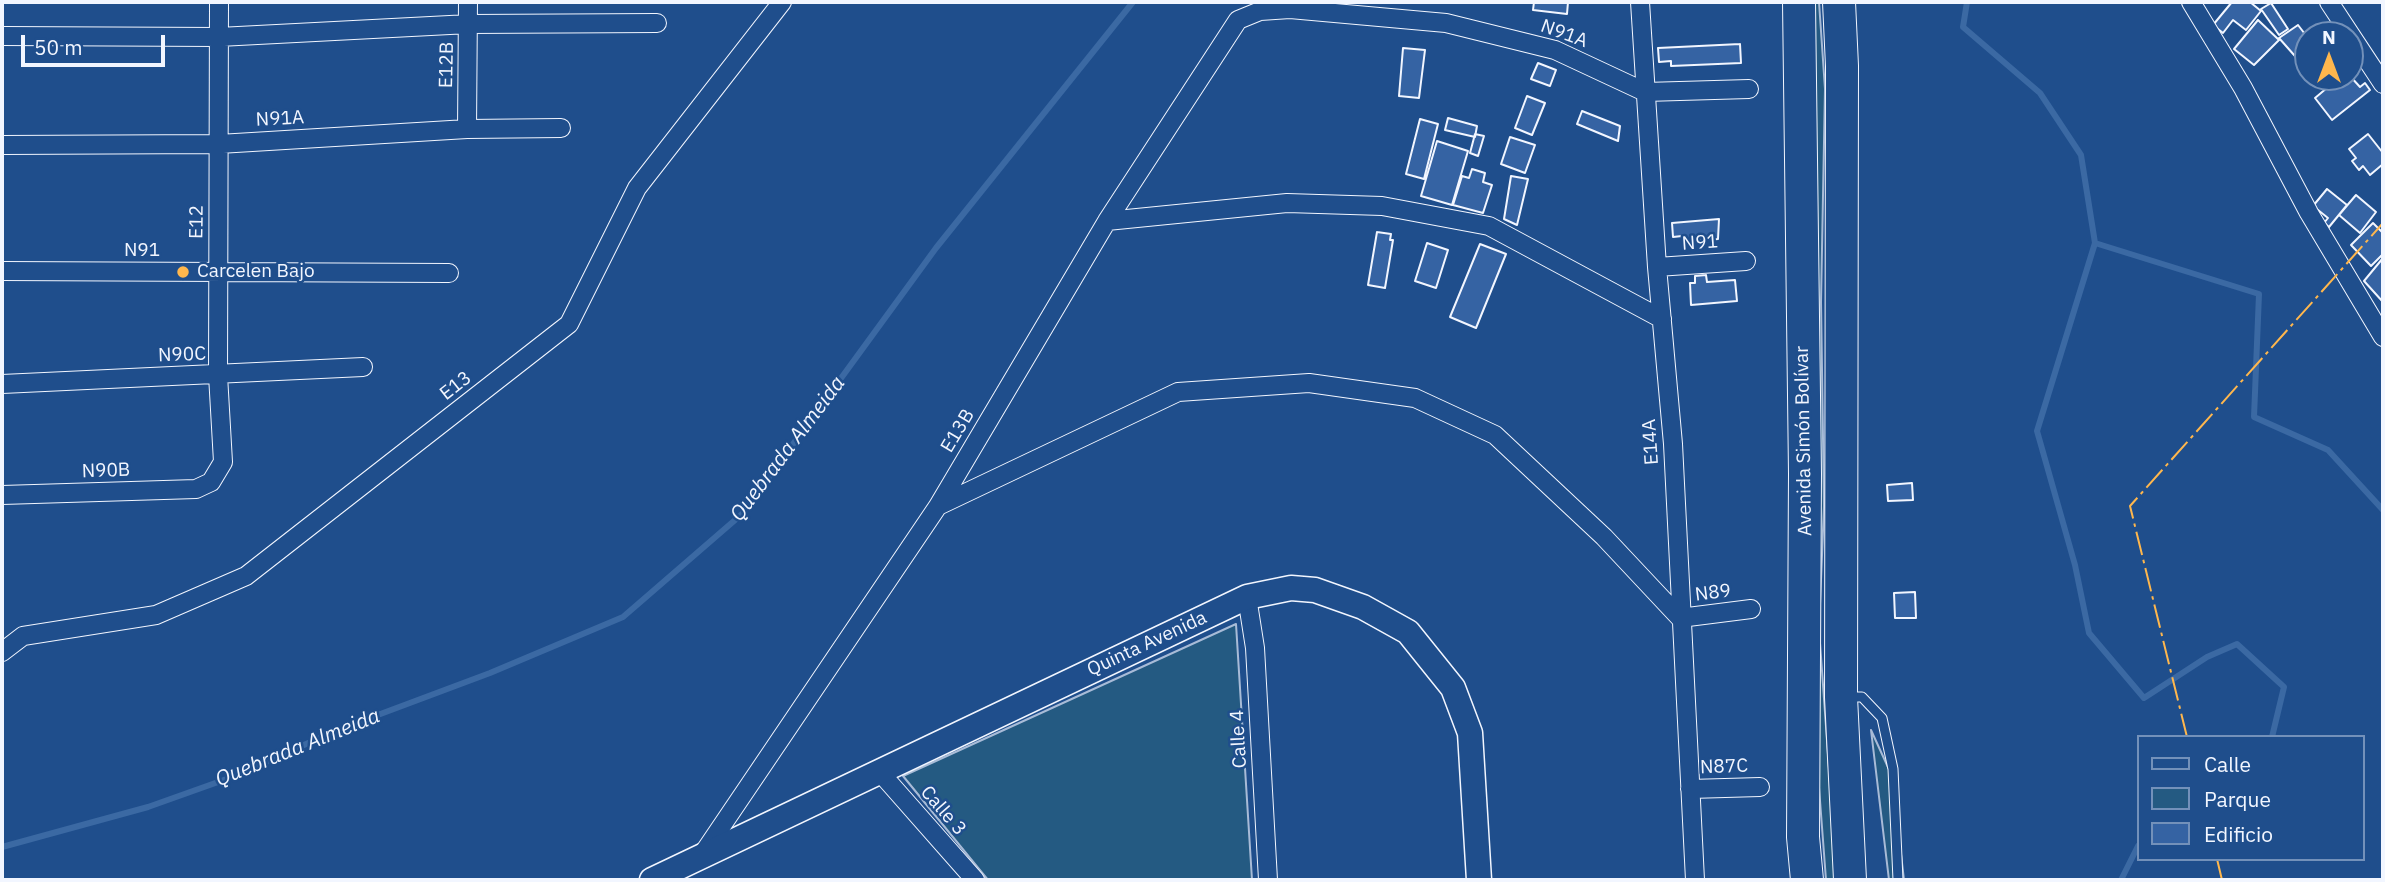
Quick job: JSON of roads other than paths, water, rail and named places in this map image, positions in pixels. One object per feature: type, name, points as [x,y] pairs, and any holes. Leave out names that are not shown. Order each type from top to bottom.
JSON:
[{"type":"highway","name":"Avenida Simón Bolívar","points":[[1799,2],[1805,474],[1803,837],[1807,880]]},
{"type":"highway","name":"Avenida Simón Bolívar","points":[[1839,2],[1842,66],[1841,696],[1850,880]]},
{"type":"street","name":"E12","points":[[211,482],[223,462],[218,375],[219,2]]},
{"type":"street","name":"E12B","points":[[467,129],[468,2]]},
{"type":"street","name":"E13","points":[[2,652],[23,636],[156,615],[246,576],[569,324],[637,188],[782,2]]},
{"type":"street","name":"E14A","points":[[1640,2],[1657,267],[1673,444],[1695,880]]},
{"type":"street","points":[[2191,2],[2224,53],[2309,213],[2383,337]]},
{"type":"street","points":[[2329,2],[2383,84]]},
{"type":"street","name":"N91A","points":[[1238,20],[1260,11],[1290,9],[1446,23],[1555,50],[1645,92],[1749,89]]},
{"type":"street","name":"E13B","points":[[702,855],[938,506],[1107,221],[1238,20]]},
{"type":"street","points":[[2,36],[219,37],[469,24],[657,23]]},
{"type":"street","name":"N91A","points":[[2,145],[219,144],[467,129],[561,128]]},
{"type":"street","points":[[1107,221],[1287,203],[1382,206],[1489,226],[1662,319]]},
{"type":"street","name":"N91","points":[[1657,267],[1746,261]]},
{"type":"street","name":"N91","points":[[2,271],[449,273]]},
{"type":"street","name":"N90C","points":[[2,384],[363,367]]},
{"type":"street","points":[[938,506],[1178,392],[1310,383],[1415,398],[1495,435],[1604,537],[1680,618]]},
{"type":"street","name":"N90B","points":[[2,495],[196,489],[211,482]]},
{"type":"street","name":"Quinta Avenida","points":[[662,879],[702,855],[878,770],[1247,597],[1291,589],[1315,590],[1363,607],[1408,632],[1422,646],[1453,688],[1470,733],[1479,880]]},
{"type":"street","name":"Calle 4","points":[[1247,597],[1255,648],[1268,880]]},
{"type":"street","name":"N89","points":[[1680,618],[1751,609]]},
{"type":"street","name":"Calle 3","points":[[878,770],[975,880]]},
{"type":"street","name":"N87C","points":[[1690,789],[1760,787]]},
{"type":"lane","points":[[1841,696],[1862,697],[1882,718],[1893,769],[1898,880]]},
{"type":"waterway","name":"Quebrada Almeida","points":[[2,847],[148,807],[235,776],[335,731],[490,673],[623,617],[742,514],[936,248],[1133,2]]},
{"type":"waterway","points":[[1967,2],[1963,27],[2040,93],[2081,155],[2095,243],[2037,431],[2075,565],[2089,633],[2144,698],[2207,657],[2237,644],[2284,687],[2272,735]]},
{"type":"waterway","points":[[2095,243],[2259,294],[2254,417],[2328,450],[2383,510]]},
{"type":"waterway","points":[[2121,880],[2136,850]]},
{"type":"place","name":"Carcelen Bajo","points":[[183,272]]}]
